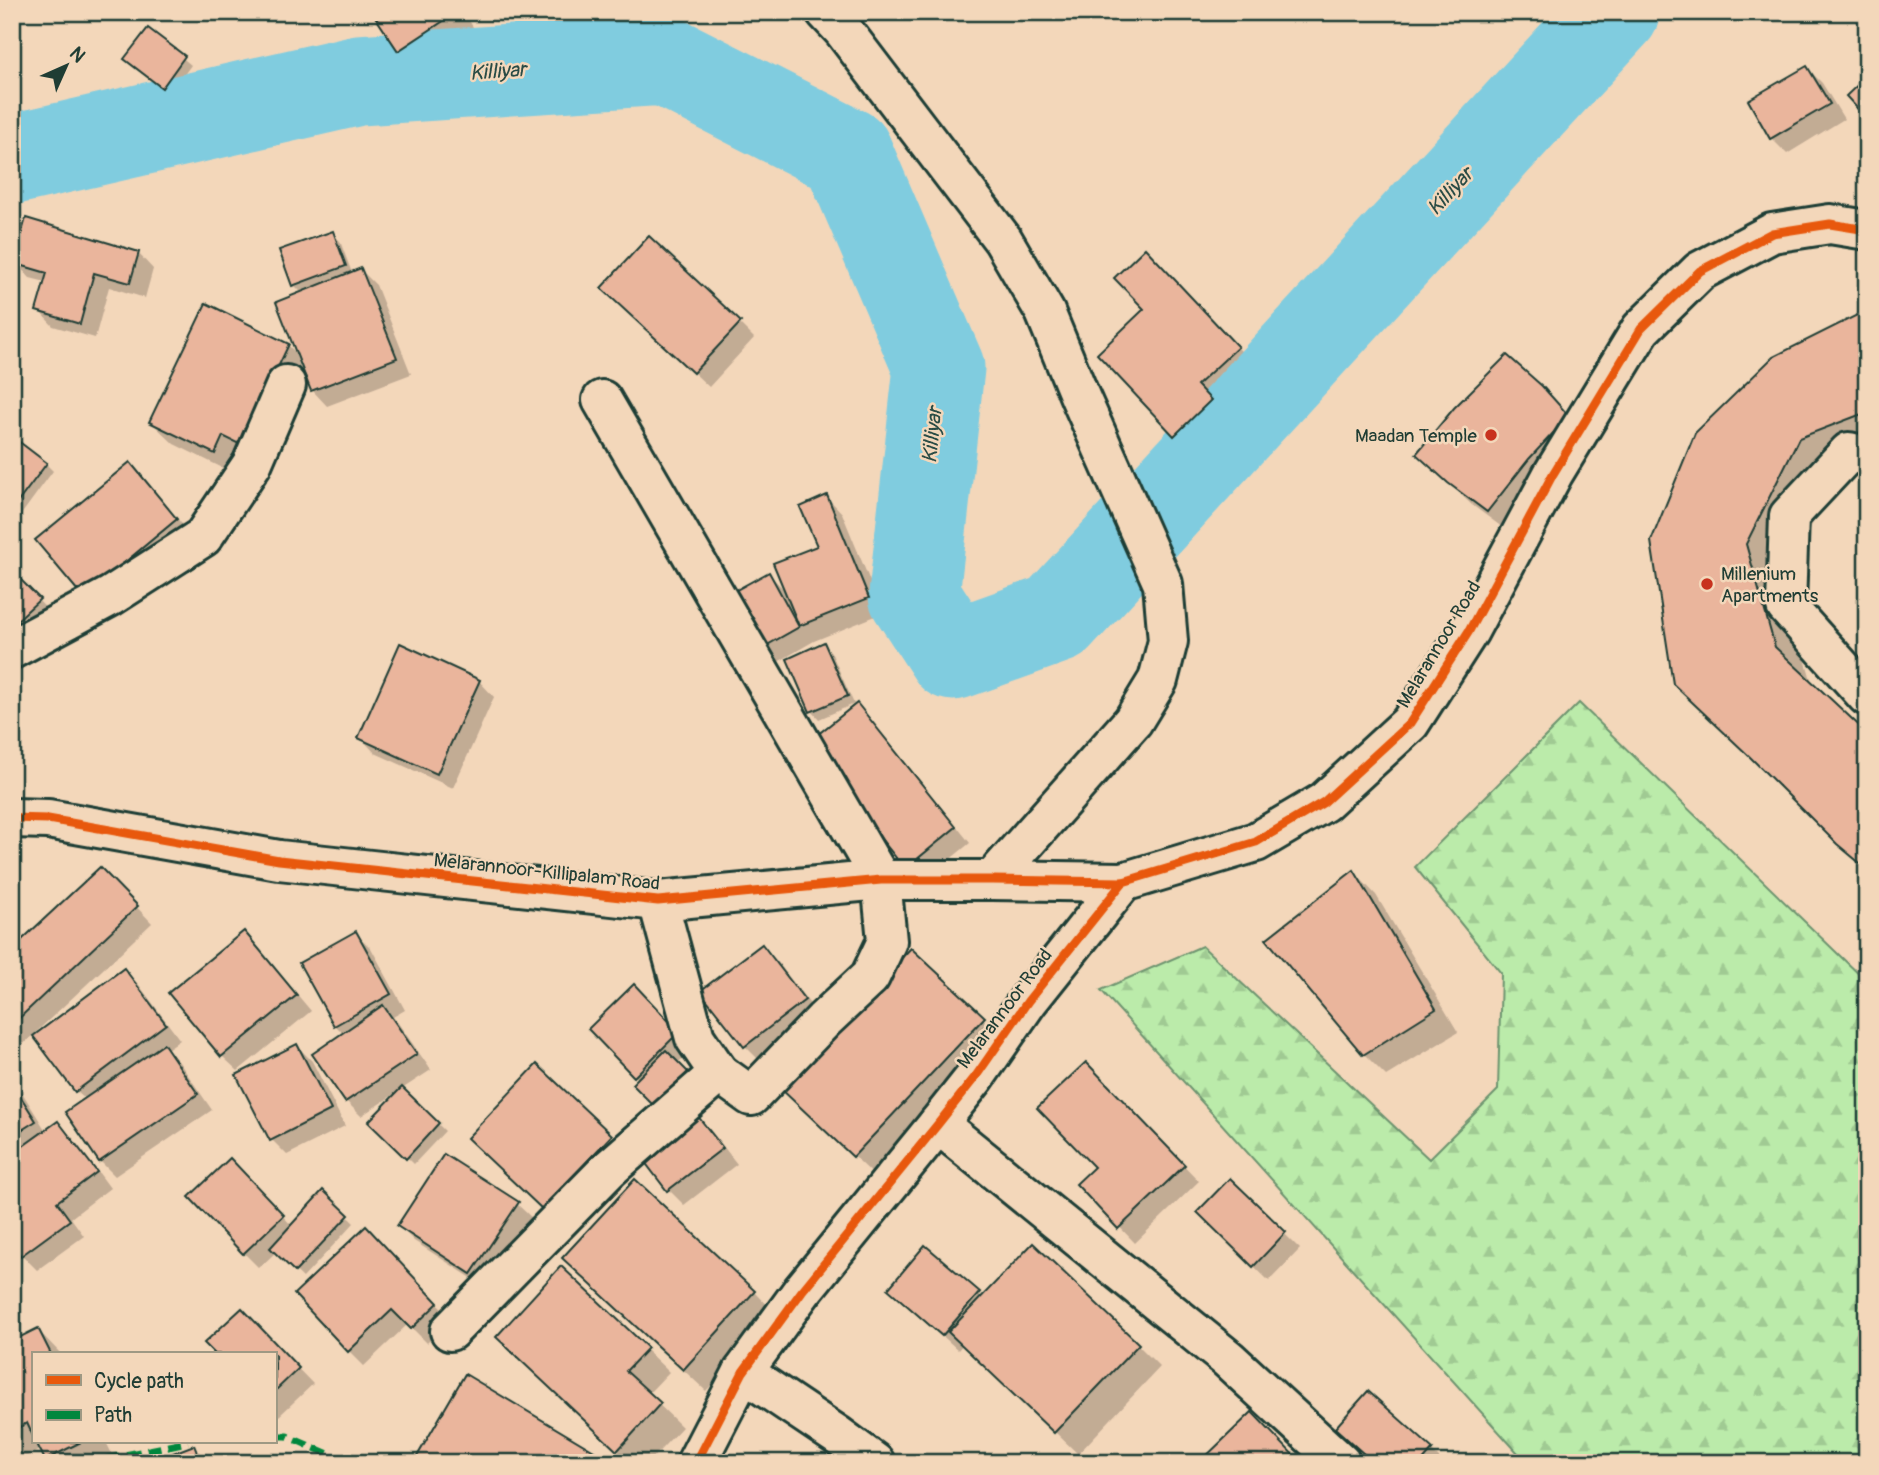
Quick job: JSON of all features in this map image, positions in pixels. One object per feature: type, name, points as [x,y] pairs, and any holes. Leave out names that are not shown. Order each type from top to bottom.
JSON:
[{"type":"street","points":[[826,12],[843,30],[1003,240],[1045,312],[1163,584],[1168,641],[1158,680],[1133,721],[992,880]]},
{"type":"street","name":"Melarannoor Road","points":[[696,1463],[743,1372],[802,1292],[939,1124],[1028,1001],[1123,882],[1256,842],[1324,802],[1410,723],[1469,631],[1553,474],[1641,329],[1700,271],[1772,233],[1830,224],[1867,230]]},
{"type":"street","points":[[12,649],[111,596],[203,537],[252,464],[286,385]]},
{"type":"street","points":[[602,400],[881,880],[887,941],[870,977],[824,1020],[751,1096],[719,1073],[695,1038],[658,901]]},
{"type":"street","points":[[1867,456],[1849,452],[1789,516],[1786,606],[1867,696]]},
{"type":"street","name":"Melarannoor-Killipalam Road","points":[[12,818],[48,819],[279,860],[658,901],[881,880],[1123,882]]},
{"type":"street","points":[[450,1332],[609,1169],[719,1073]]},
{"type":"street","points":[[939,1124],[1228,1359],[1341,1463]]},
{"type":"street","points":[[743,1372],[875,1463]]},
{"type":"green space","points":[[1579,703],[1867,982],[1867,1463],[1527,1463],[1101,990],[1202,946],[1429,1159],[1498,1090],[1501,973],[1415,867]]},
{"type":"building","points":[[372,12],[457,12],[398,51]]},
{"type":"building","points":[[148,28],[185,56],[162,88],[124,59]]},
{"type":"building","points":[[1807,66],[1830,104],[1770,139],[1748,100]]},
{"type":"building","points":[[1867,76],[1867,119],[1846,96]]},
{"type":"building","points":[[26,218],[139,252],[130,283],[94,273],[80,324],[36,311],[47,273],[13,263]]},
{"type":"building","points":[[333,231],[346,266],[292,286],[279,250]]},
{"type":"building","points":[[649,236],[741,322],[693,373],[601,288]]},
{"type":"building","points":[[1145,248],[1238,347],[1197,385],[1211,400],[1174,436],[1097,354],[1144,309],[1114,278]]},
{"type":"building","points":[[361,268],[397,358],[311,391],[276,302]]},
{"type":"building","points":[[206,303],[289,344],[241,445],[223,436],[215,454],[149,422]]},
{"type":"building","name":"Millenium Apartments","points":[[1867,310],[1867,412],[1799,438],[1746,544],[1775,647],[1867,733],[1867,869],[1837,844],[1673,684],[1651,541],[1695,433],[1773,357]]},
{"type":"building","name":"Maadan Temple","points":[[1507,355],[1542,386],[1569,416],[1529,459],[1487,512],[1448,483],[1416,454],[1454,408]]},
{"type":"building","points":[[12,438],[47,463],[12,510]]},
{"type":"building","points":[[130,462],[177,519],[83,597],[35,540]]},
{"type":"building","points":[[827,495],[869,598],[799,626],[773,563],[817,546],[800,507]]},
{"type":"building","points":[[12,571],[40,599],[12,625]]},
{"type":"building","points":[[769,572],[799,627],[755,652],[724,597]]},
{"type":"building","points":[[824,642],[848,696],[810,712],[787,659]]},
{"type":"building","points":[[400,643],[480,680],[437,774],[358,738]]},
{"type":"building","points":[[857,703],[956,827],[905,869],[806,744]]},
{"type":"building","points":[[100,867],[138,906],[12,1025],[12,949]]},
{"type":"building","points":[[1354,870],[1436,1009],[1363,1055],[1266,939]]},
{"type":"building","points":[[244,931],[297,995],[221,1057],[168,993]]},
{"type":"building","points":[[356,931],[391,994],[334,1026],[299,963]]},
{"type":"building","points":[[762,944],[805,1000],[744,1047],[700,991]]},
{"type":"building","points":[[911,948],[985,1017],[853,1157],[780,1088]]},
{"type":"building","points":[[124,968],[166,1024],[75,1092],[33,1036]]},
{"type":"building","points":[[634,984],[679,1032],[634,1077],[588,1029]]},
{"type":"building","points":[[383,1005],[417,1054],[345,1102],[312,1054]]},
{"type":"building","points":[[164,1044],[198,1094],[99,1162],[65,1112]]},
{"type":"building","points":[[297,1044],[331,1110],[270,1141],[236,1075]]},
{"type":"building","points":[[666,1050],[688,1072],[654,1106],[632,1084]]},
{"type":"building","points":[[1086,1062],[1185,1165],[1118,1229],[1076,1184],[1094,1167],[1037,1108]]},
{"type":"building","points":[[537,1064],[612,1135],[542,1209],[467,1138]]},
{"type":"building","points":[[12,1083],[36,1121],[12,1136]]},
{"type":"building","points":[[402,1087],[439,1123],[406,1159],[368,1122]]},
{"type":"building","points":[[697,1115],[723,1148],[667,1191],[641,1157]]},
{"type":"building","points":[[58,1121],[97,1172],[57,1202],[70,1220],[21,1256],[12,1245],[12,1154]]},
{"type":"building","points":[[444,1154],[519,1202],[471,1274],[397,1226]]},
{"type":"building","points":[[230,1158],[284,1215],[243,1254],[189,1197]]},
{"type":"building","points":[[1230,1178],[1286,1232],[1253,1267],[1197,1212]]},
{"type":"building","points":[[635,1179],[755,1291],[683,1370],[562,1258]]},
{"type":"building","points":[[323,1190],[349,1215],[295,1272],[270,1248]]},
{"type":"building","points":[[366,1226],[438,1303],[411,1329],[392,1310],[348,1352],[294,1294]]},
{"type":"building","points":[[1033,1243],[1139,1344],[1054,1433],[948,1332]]},
{"type":"building","points":[[925,1245],[980,1292],[942,1336],[888,1289]]},
{"type":"building","points":[[561,1266],[648,1348],[626,1371],[661,1403],[617,1451],[496,1337]]},
{"type":"building","points":[[242,1308],[299,1368],[276,1390],[276,1352],[213,1352],[204,1343]]},
{"type":"building","points":[[38,1328],[50,1352],[32,1352],[32,1434],[27,1423],[12,1431],[12,1341]]},
{"type":"building","points":[[465,1374],[614,1463],[420,1463],[415,1460]]},
{"type":"building","points":[[1368,1391],[1433,1449],[1421,1463],[1374,1463],[1335,1428]]},
{"type":"building","points":[[1252,1412],[1301,1463],[1199,1463]]},
{"type":"building","points":[[37,1444],[77,1444],[45,1460]]},
{"type":"building","points":[[194,1445],[201,1463],[152,1463],[152,1461]]},
{"type":"waterway","name":"Killiyar","points":[[12,158],[359,80],[664,60],[847,153],[939,368],[914,595],[953,655],[1057,618],[1614,12]]},
{"type":"marked path","points":[[276,1436],[287,1436],[349,1463]]},
{"type":"marked path","points":[[85,1463],[178,1444]]},
{"type":"cycle path","points":[[696,1463],[743,1372],[802,1291],[976,1076],[1028,1001],[1123,882],[1256,842],[1324,802],[1410,723],[1469,631],[1553,474],[1641,329],[1700,271],[1772,233],[1830,224],[1867,230]]},
{"type":"cycle path","points":[[12,818],[48,819],[279,860],[658,901],[881,880],[1123,882]]},
{"type":"place","name":"Maadan Temple","points":[[1491,435]]},
{"type":"place","name":"Millenium Apartments","points":[[1707,584]]}]
